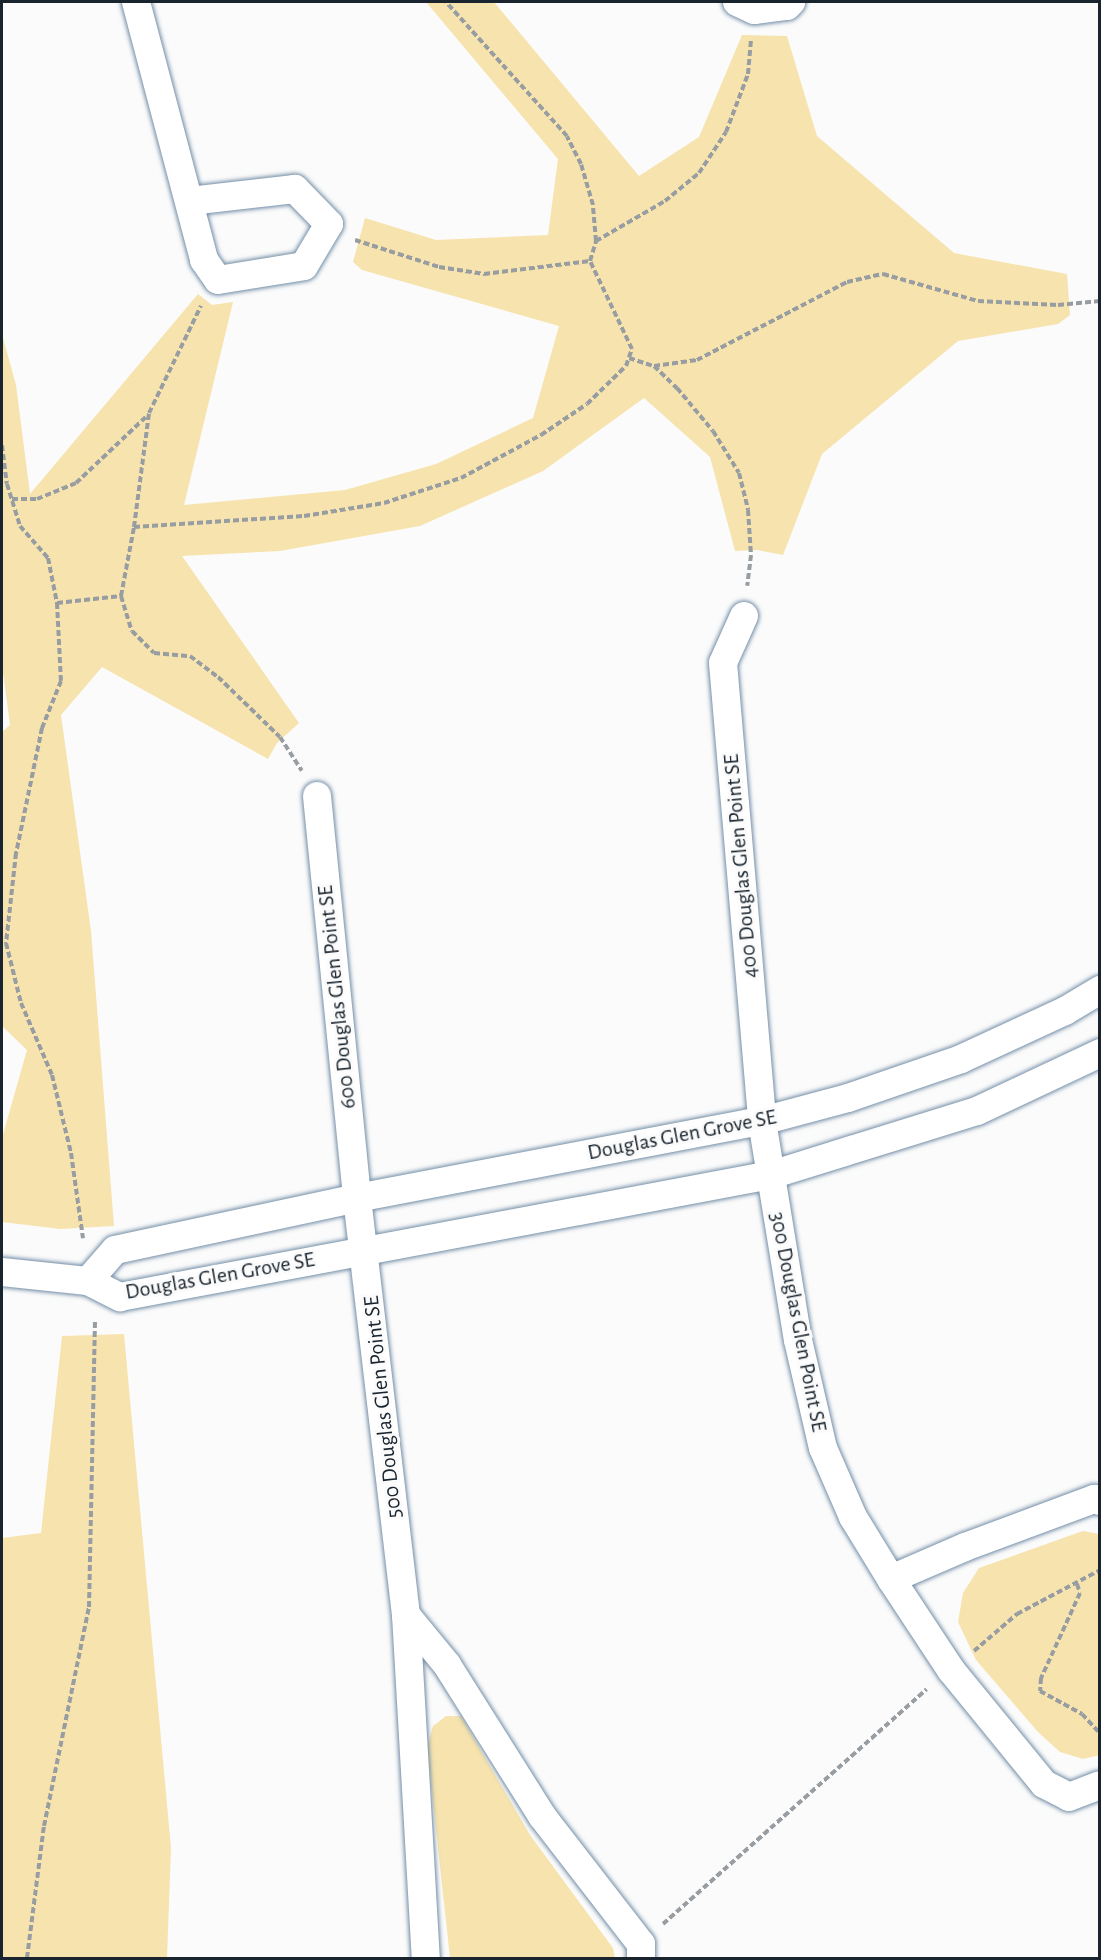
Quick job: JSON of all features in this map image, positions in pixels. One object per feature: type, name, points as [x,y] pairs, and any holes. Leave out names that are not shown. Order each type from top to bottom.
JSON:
[{"type":"street","points":[[136,2],[204,260],[218,280],[304,266],[329,224],[295,189],[190,201]]},
{"type":"street","points":[[746,6],[787,6],[791,2]]},
{"type":"street","name":"400 Douglas Glen Point SE","points":[[744,616],[723,663],[762,1121]]},
{"type":"street","name":"600 Douglas Glen Point SE","points":[[317,796],[357,1198]]},
{"type":"street","name":"Douglas Glen Grove SE","points":[[1100,990],[1065,1011],[961,1059],[848,1098],[762,1121],[357,1198],[115,1250],[88,1281],[120,1297],[771,1175],[977,1111],[1100,1053]]},
{"type":"street","name":"300 Douglas Glen Point SE","points":[[762,1121],[798,1340],[823,1448],[853,1517],[891,1580],[951,1670],[1044,1784],[1069,1797],[1100,1785]]},
{"type":"street","name":"500 Douglas Glen Point SE","points":[[357,1198],[366,1250],[406,1615],[426,1959]]},
{"type":"street","points":[[2,1272],[88,1281]]},
{"type":"street","points":[[891,1580],[964,1547],[1094,1499],[1100,1501]]},
{"type":"street","points":[[406,1615],[447,1665],[542,1816],[641,1951]]},
{"type":"path","points":[[134,527],[304,516],[384,502],[461,478],[541,435],[587,404],[626,366],[633,349],[590,261],[596,241],[593,206],[581,164],[567,136],[446,2]]},
{"type":"path","points":[[596,241],[668,199],[699,173],[726,132],[748,74],[746,6]]},
{"type":"path","points":[[329,224],[351,239],[439,267],[484,274],[590,261]]},
{"type":"path","points":[[629,358],[654,366],[701,357],[839,286],[883,274],[978,301],[1058,305],[1100,301]]},
{"type":"path","points":[[12,499],[37,500],[76,483],[149,413],[218,280]]},
{"type":"path","points":[[654,366],[713,431],[739,473],[748,510],[751,555],[744,616]]},
{"type":"path","points":[[149,413],[134,527],[121,596],[132,631],[154,653],[190,656],[238,694],[279,736],[317,796]]},
{"type":"path","points":[[2,445],[12,499],[20,526],[48,558],[57,603],[61,681],[38,751],[16,854],[4,941],[21,1003],[52,1075],[69,1142],[96,1331],[89,1606],[44,1826],[27,1959]]},
{"type":"path","points":[[57,603],[121,596]]},
{"type":"path","points":[[641,1951],[951,1670],[1017,1614],[1077,1584],[1100,1569]]},
{"type":"path","points":[[1077,1584],[1080,1593],[1041,1678],[1040,1691],[1082,1714],[1100,1733]]},
{"type":"shaded area","points":[[426,2],[494,2],[639,176],[699,137],[742,35],[787,36],[817,136],[954,253],[1067,274],[1070,315],[1058,324],[958,341],[822,454],[783,555],[757,550],[735,551],[710,457],[644,398],[543,471],[420,526],[280,551],[182,556],[299,723],[277,743],[268,759],[102,667],[61,715],[91,931],[114,1226],[60,1229],[2,1222],[2,1138],[27,1050],[2,1026],[2,732],[10,725],[2,665],[2,334],[16,385],[30,494],[198,294],[212,305],[233,302],[184,505],[345,490],[436,464],[533,418],[559,326],[362,270],[353,262],[365,218],[436,240],[548,235],[558,159]]},
{"type":"shaded area","points":[[124,1334],[171,1848],[167,1958],[2,1958],[2,1538],[41,1533],[62,1336]]},
{"type":"shaded area","points":[[1083,1531],[1099,1534],[1100,1755],[1083,1759],[1060,1752],[1038,1732],[976,1660],[958,1622],[963,1593],[979,1568]]},
{"type":"shaded area","points":[[446,1716],[461,1716],[530,1835],[613,1948],[615,1958],[450,1958],[427,1747],[433,1726]]}]
